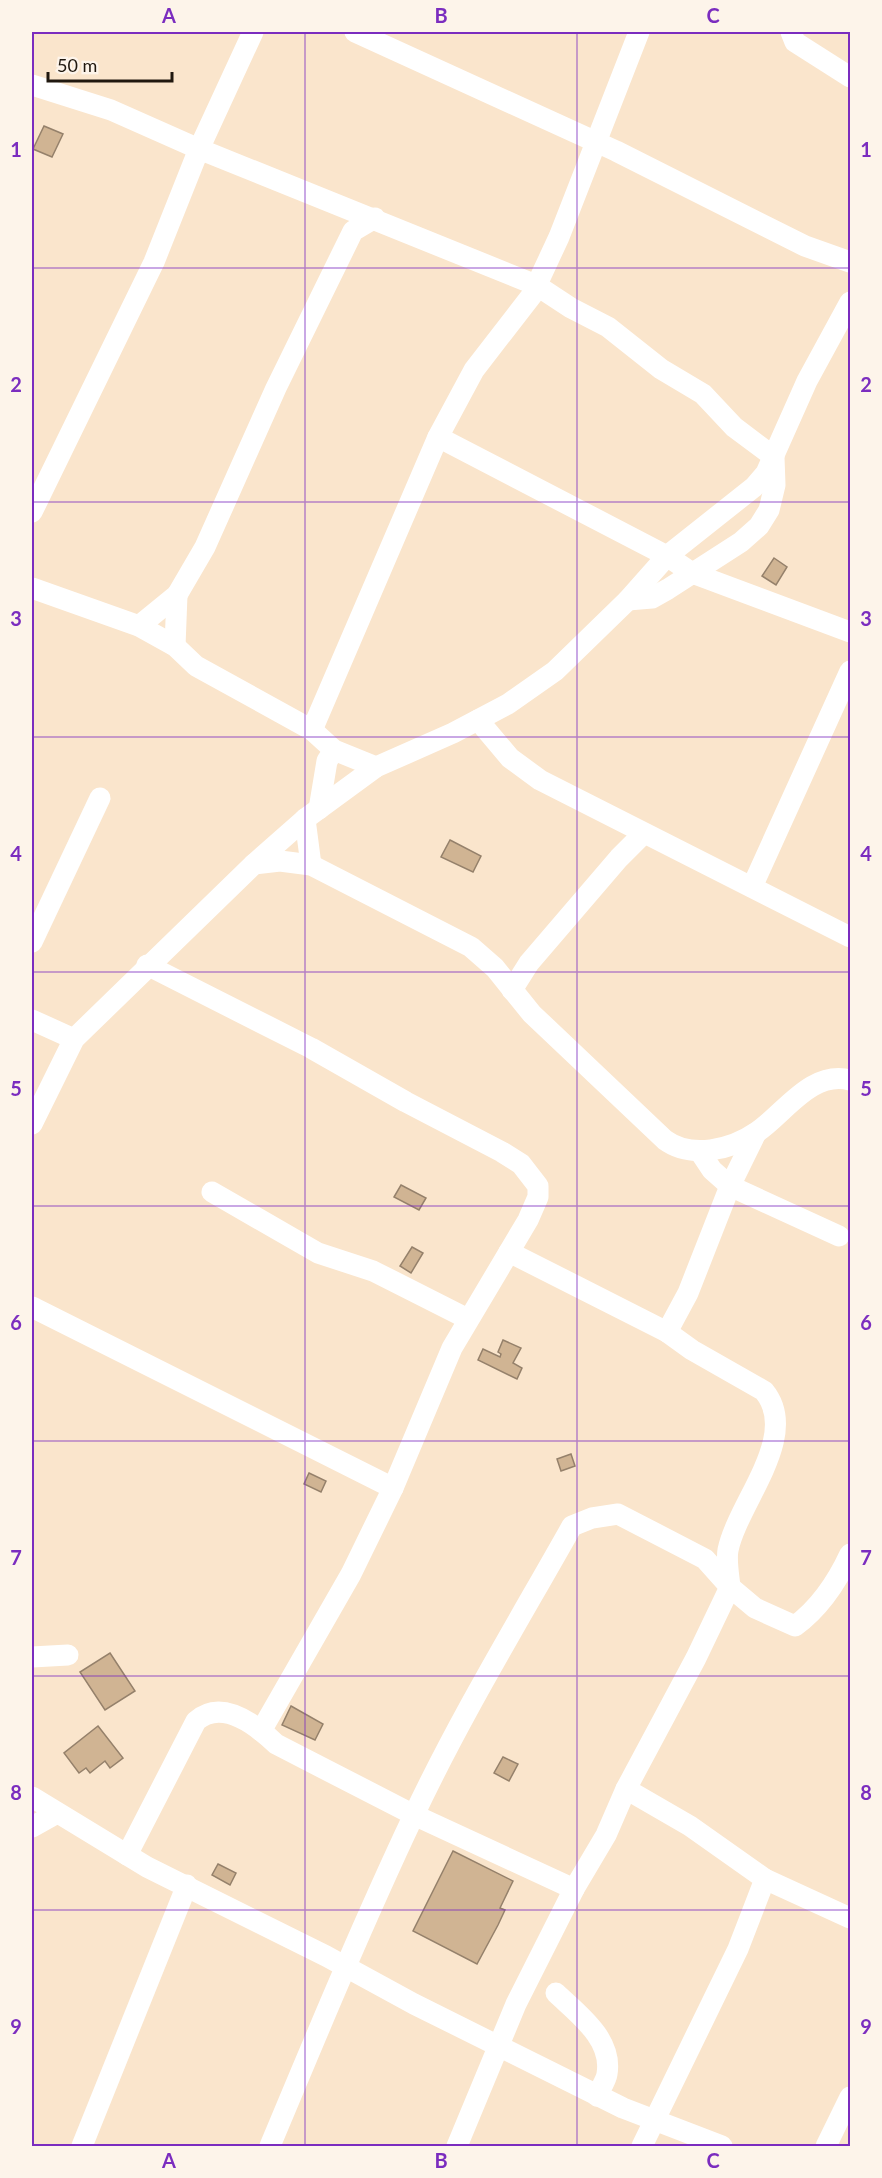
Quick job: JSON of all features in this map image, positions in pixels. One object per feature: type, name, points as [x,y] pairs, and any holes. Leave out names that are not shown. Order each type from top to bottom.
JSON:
[{"type":"street","points":[[32,512],[154,262],[199,149],[253,32]]},
{"type":"street","points":[[355,32],[594,141],[736,209],[805,246],[850,262]]},
{"type":"street","points":[[312,729],[438,436],[474,370],[536,285],[559,237],[594,141],[639,32]]},
{"type":"street","points":[[791,32],[795,42],[850,77]]},
{"type":"street","points":[[36,91],[111,110],[199,149],[344,208],[375,218],[536,285],[571,308],[608,327],[661,369],[703,394],[734,427],[774,457]]},
{"type":"street","points":[[344,208],[353,231]]},
{"type":"street","points":[[139,626],[177,595],[205,547],[276,388],[353,231],[375,218]]},
{"type":"street","points":[[32,1124],[74,1039],[254,864],[312,814],[376,767],[508,704],[555,671],[628,600],[667,556],[754,487],[766,473],[807,381],[850,302]]},
{"type":"street","points":[[438,436],[667,556],[692,573],[850,632]]},
{"type":"street","points":[[628,600],[652,597],[692,573],[759,526],[771,501],[775,484],[774,457]]},
{"type":"street","points":[[32,588],[139,626],[175,646],[196,666],[312,729],[334,750],[376,767]]},
{"type":"street","points":[[175,646],[177,595]]},
{"type":"street","points":[[752,887],[850,671]]},
{"type":"street","points":[[478,720],[510,758],[540,780],[850,938]]},
{"type":"street","points":[[311,865],[312,814],[327,761],[334,750]]},
{"type":"street","points":[[32,942],[100,798]]},
{"type":"street","points":[[512,990],[529,963],[619,858],[643,834]]},
{"type":"street","points":[[254,864],[280,861],[311,865],[471,947],[486,959],[532,1014],[665,1140],[683,1151],[700,1152],[722,1147],[756,1133],[801,1094],[840,1079],[850,1065]]},
{"type":"street","points":[[486,959],[529,963]]},
{"type":"street","points":[[147,966],[321,1053],[521,1164],[538,1186],[538,1197],[509,1252],[452,1348],[393,1488],[351,1574],[261,1731]]},
{"type":"street","points":[[32,1020],[74,1039]]},
{"type":"street","points":[[667,1332],[688,1293],[730,1186],[756,1133]]},
{"type":"street","points":[[700,1152],[712,1170],[730,1186],[839,1236]]},
{"type":"street","points":[[212,1192],[318,1252],[374,1271],[468,1319]]},
{"type":"street","points":[[458,2146],[501,2046],[516,2004],[574,1889],[606,1835],[626,1789],[696,1658],[730,1587],[728,1551],[773,1446],[777,1415],[772,1401],[764,1391],[692,1350],[667,1332],[509,1252]]},
{"type":"street","points":[[32,1307],[393,1488]]},
{"type":"street","points":[[270,2146],[345,1966],[414,1815],[459,1727],[572,1526],[592,1518],[618,1514],[705,1558],[730,1587],[755,1608],[795,1626],[807,1617],[827,1595],[850,1554]]},
{"type":"street","points":[[32,1657],[68,1655]]},
{"type":"street","points":[[127,1855],[196,1721],[204,1714],[228,1713],[261,1731],[276,1744],[414,1815],[574,1889]]},
{"type":"street","points":[[626,1789],[690,1826],[765,1879],[850,1917]]},
{"type":"street","points":[[32,1797],[127,1855],[345,1966],[414,2004],[597,2096],[722,2146]]},
{"type":"street","points":[[32,1827],[57,1813]]},
{"type":"street","points":[[642,2146],[738,1949],[765,1879]]},
{"type":"street","points":[[82,2146],[187,1886]]},
{"type":"street","points":[[556,1994],[593,2029],[606,2055],[607,2074],[597,2096]]},
{"type":"street","points":[[826,2146],[850,2097]]},
{"type":"building","points":[[44,126],[63,134],[52,157],[33,149]]},
{"type":"building","points":[[774,558],[787,567],[776,585],[762,576]]},
{"type":"building","points":[[450,840],[481,856],[473,872],[441,857]]},
{"type":"building","points":[[401,1185],[426,1198],[419,1210],[394,1197]]},
{"type":"building","points":[[412,1247],[423,1253],[411,1273],[400,1266]]},
{"type":"building","points":[[503,1340],[521,1348],[513,1363],[522,1368],[517,1379],[478,1360],[483,1349],[500,1357],[501,1354],[498,1352]]},
{"type":"building","points":[[571,1454],[575,1466],[561,1471],[557,1459]]},
{"type":"building","points":[[309,1473],[326,1481],[321,1492],[304,1484]]},
{"type":"building","points":[[110,1653],[135,1691],[105,1710],[80,1672]]},
{"type":"building","points":[[291,1706],[323,1724],[315,1740],[282,1725]]},
{"type":"building","points":[[98,1726],[123,1758],[110,1768],[105,1761],[90,1773],[86,1768],[79,1773],[64,1753]]},
{"type":"building","points":[[503,1757],[518,1764],[509,1781],[494,1773]]},
{"type":"building","points":[[453,1851],[513,1881],[500,1908],[505,1910],[477,1964],[413,1931]]},
{"type":"building","points":[[218,1864],[236,1873],[230,1885],[212,1875]]}]
